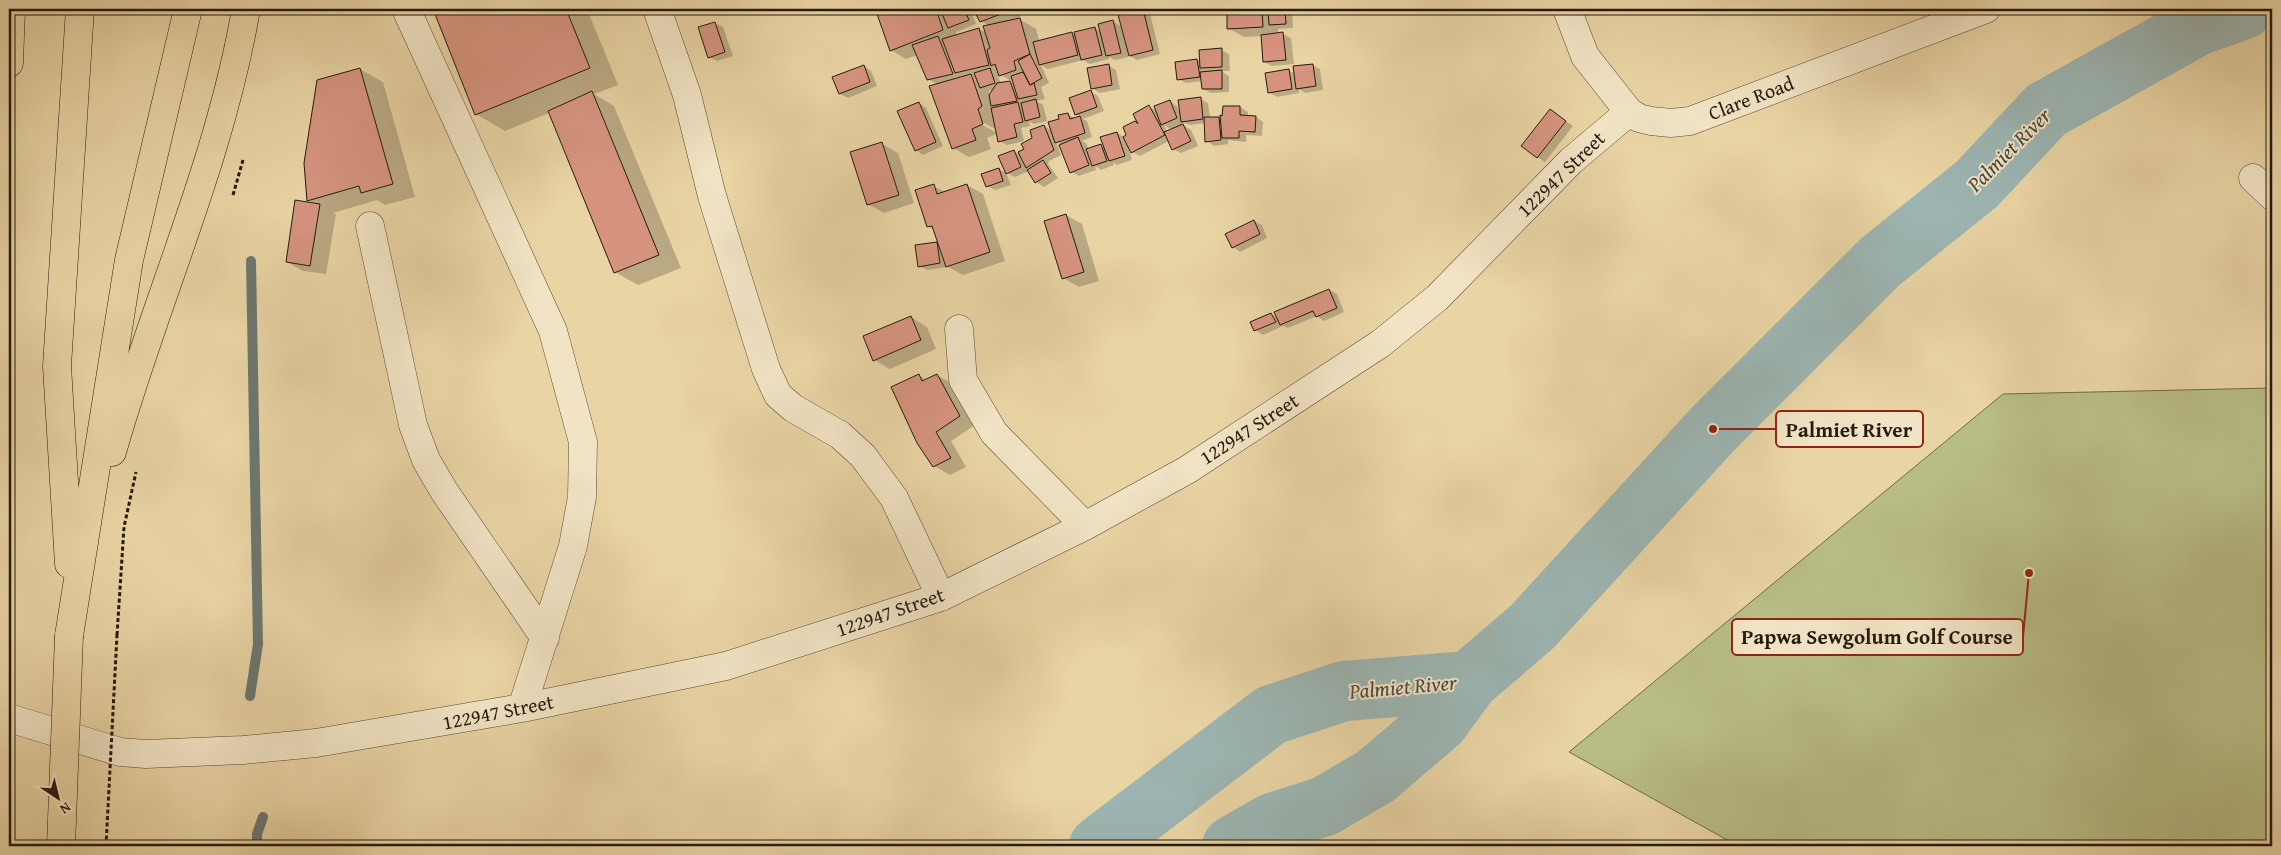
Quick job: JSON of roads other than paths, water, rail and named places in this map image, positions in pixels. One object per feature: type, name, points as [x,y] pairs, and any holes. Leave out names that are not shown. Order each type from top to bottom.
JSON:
[{"type":"highway","points":[[9,63],[11,9]]},
{"type":"highway","points":[[71,626],[57,366],[80,9]]},
{"type":"highway","points":[[61,846],[71,626],[79,570],[129,260],[188,9]]},
{"type":"highway","points":[[79,570],[117,434],[200,186],[237,59],[246,9]]},
{"type":"street","points":[[406,9],[552,331],[583,442],[582,497],[573,546],[522,708]]},
{"type":"street","points":[[657,9],[687,95],[712,196],[766,369],[778,395],[793,408],[840,435],[863,456],[894,498],[941,597]]},
{"type":"street","name":"Clare Road","points":[[1567,9],[1586,56],[1629,112],[1651,122],[1671,123],[1690,121],[1986,9]]},
{"type":"street","name":"122947 Street","points":[[9,718],[120,752],[146,754],[243,750],[316,743],[522,708],[726,666],[941,597],[1085,526],[1187,470],[1380,344],[1437,298],[1571,161],[1629,112]]},
{"type":"street","points":[[370,226],[412,425],[426,460],[444,491],[545,638]]},
{"type":"street","points":[[959,329],[963,380],[994,433],[1085,526]]},
{"type":"waterway","name":"Palmiet River","points":[[1099,846],[1271,715],[1344,691],[1469,681],[1532,627],[1713,429],[1880,262],[1977,184],[2046,110],[2197,26],[2244,9]]},
{"type":"waterway","points":[[250,696],[258,644],[251,261]]},
{"type":"waterway","points":[[1232,846],[1272,823],[1325,806],[1376,776],[1439,722],[1469,681]]},
{"type":"waterway","points":[[257,846],[257,834],[263,817]]},
{"type":"place","name":"Palmiet River","points":[[1713,429]]},
{"type":"place","name":"Papwa Sewgolum Golf Course","points":[[2029,573]]}]
